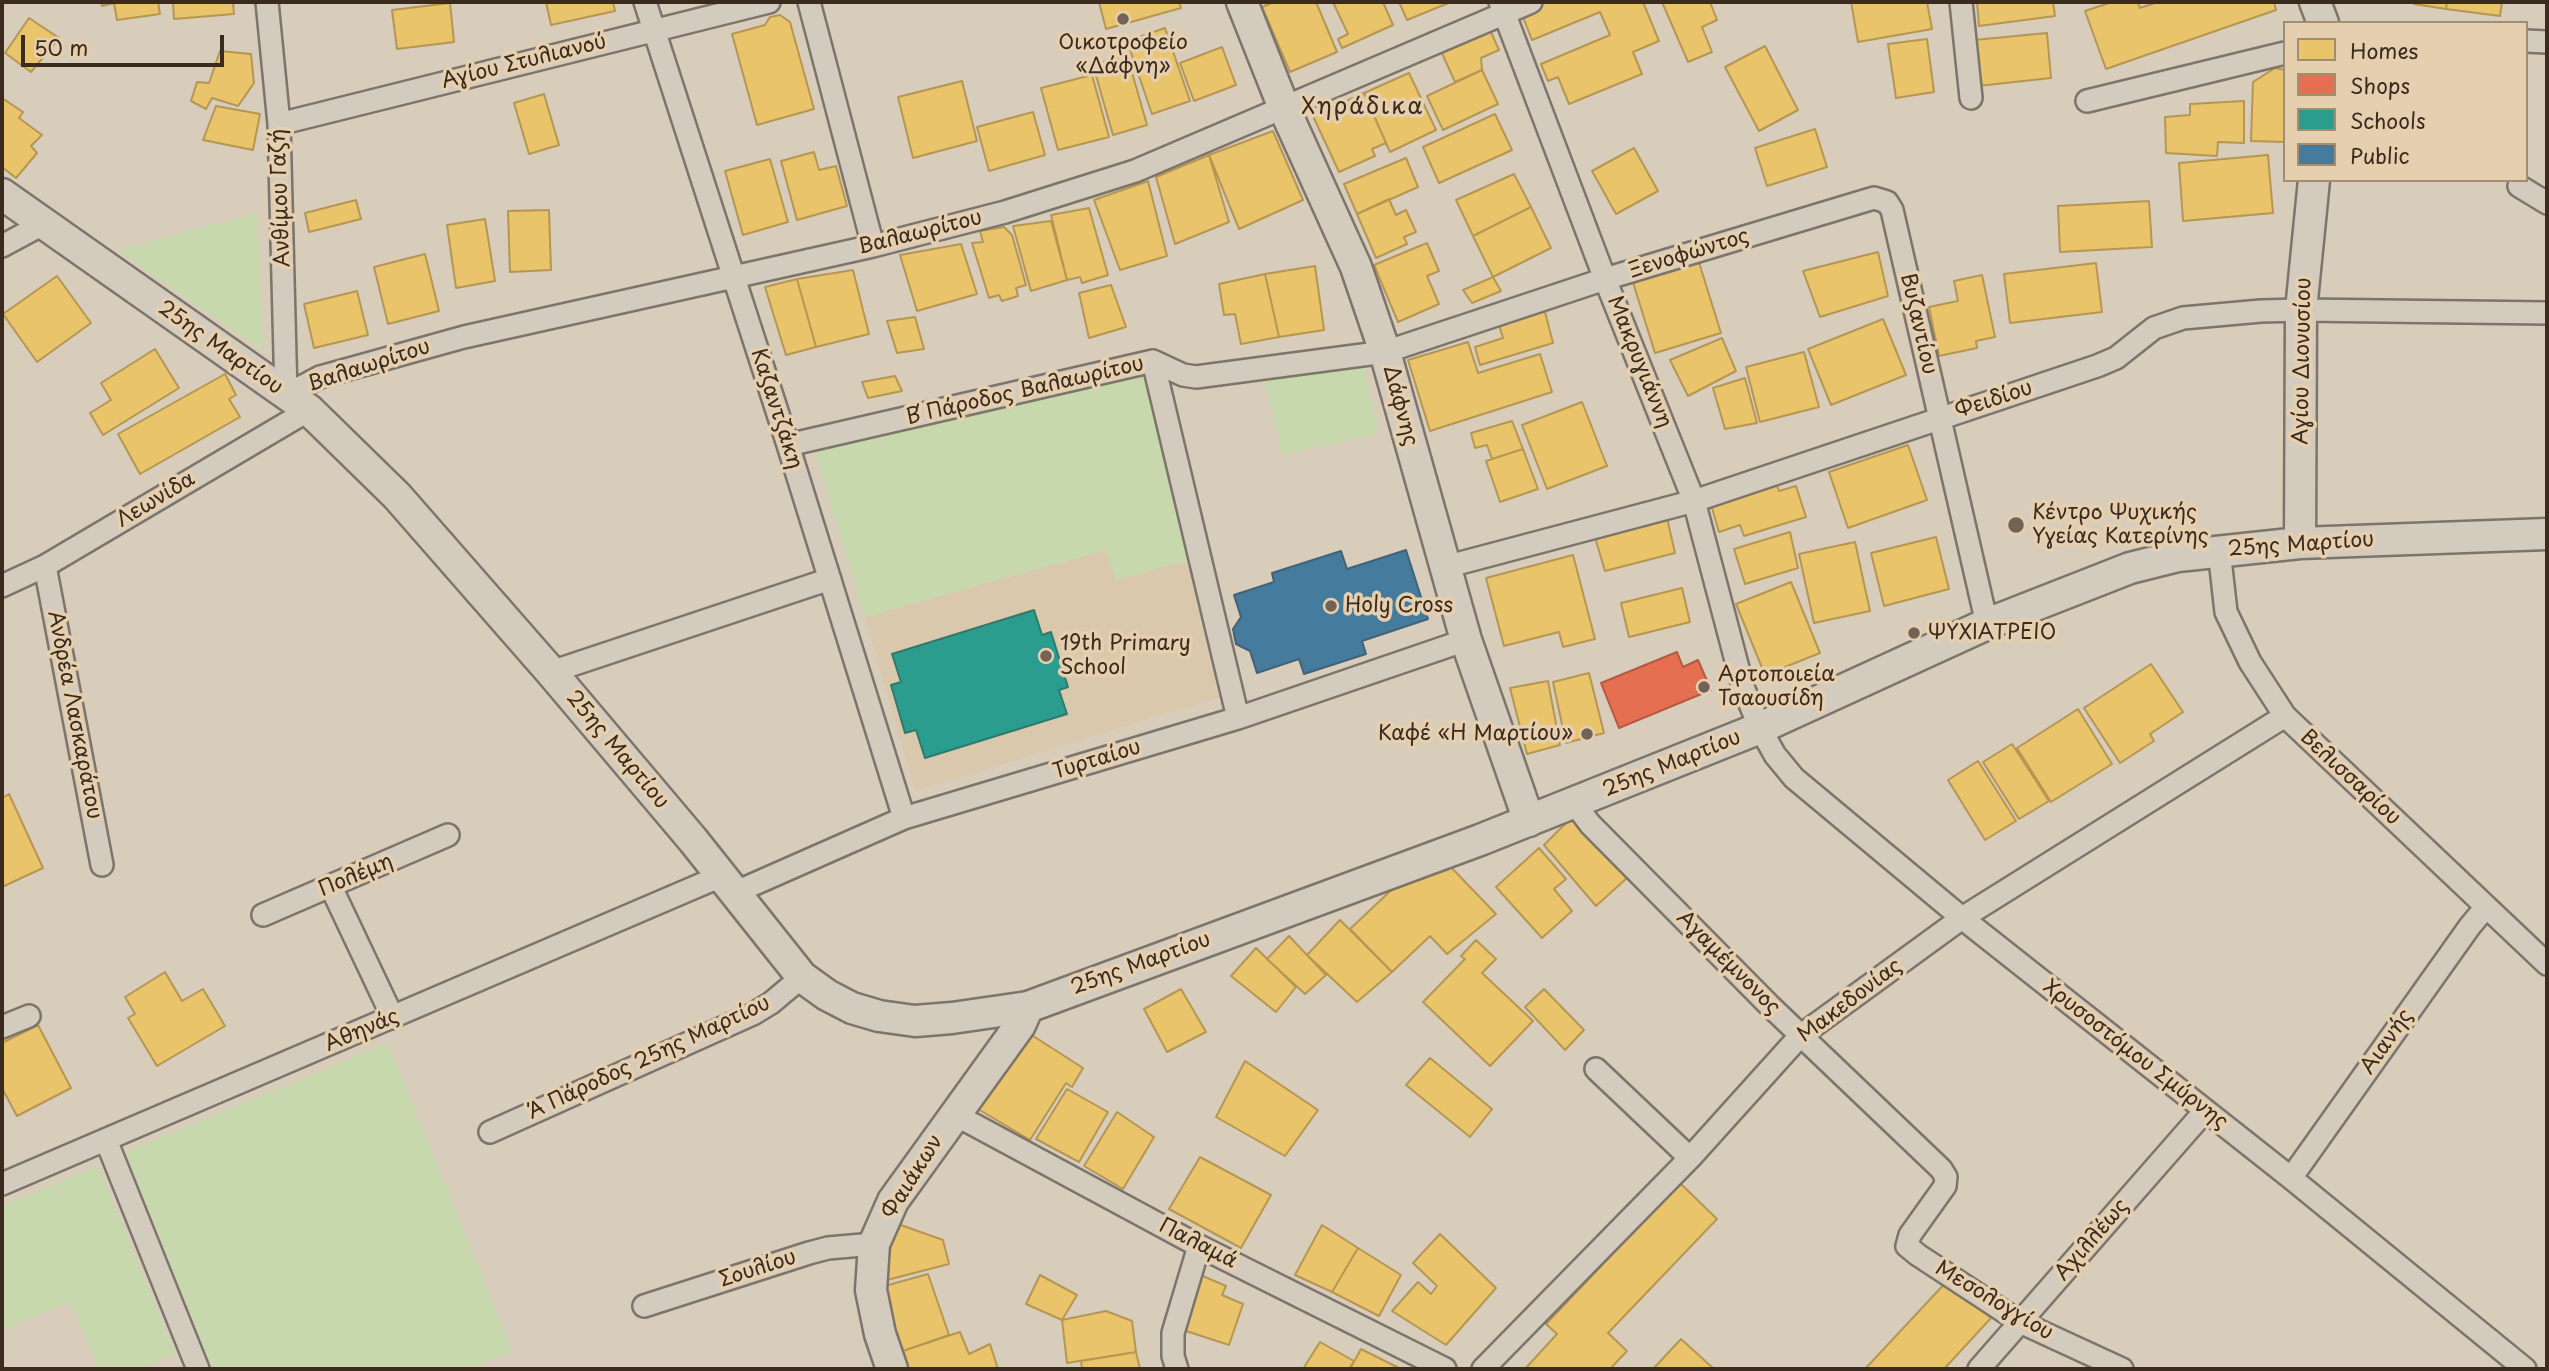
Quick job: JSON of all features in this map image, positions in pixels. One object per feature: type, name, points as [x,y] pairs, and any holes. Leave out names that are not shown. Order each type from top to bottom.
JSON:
[{"type":"street","name":"Ανθίμου Γαζή","points":[[267,2],[279,124],[297,403]]},
{"type":"street","name":"Καζαντζάκη","points":[[645,2],[788,445],[904,818]]},
{"type":"street","name":"Αγίου Στυλιανού","points":[[279,124],[769,2]]},
{"type":"street","points":[[809,2],[873,246]]},
{"type":"street","name":"Δάφνης","points":[[1242,2],[1284,108],[1356,267],[1385,352],[1466,640],[1529,821]]},
{"type":"street","name":"Βαλαωρίτου","points":[[297,403],[320,377],[464,337],[873,246],[1005,212],[1135,171],[1284,108],[1503,7],[1531,2]]},
{"type":"street","points":[[1961,2],[1971,98]]},
{"type":"street","points":[[2315,2],[2324,21]]},
{"type":"street","points":[[2326,21],[2334,2]]},
{"type":"street","name":"Μακρυγιάννη","points":[[1503,7],[1605,279],[1694,501],[1743,687],[1760,728]]},
{"type":"street","points":[[2528,41],[2547,42]]},
{"type":"street","points":[[2087,101],[2283,53]]},
{"type":"street","name":"Αγίου Διονυσίου","points":[[2300,543],[2301,310],[2314,182]]},
{"type":"street","points":[[2519,186],[2547,203]]},
{"type":"street","name":"25ης Μαρτίου","points":[[2,194],[297,403],[397,496],[551,672],[802,976],[827,995],[852,1008],[879,1016],[915,1021],[1028,1007],[1575,804],[1760,728],[1987,624],[2130,568],[2178,556],[2300,543],[2547,534]]},
{"type":"street","name":"Ξενοφώντος","points":[[1385,352],[1605,279],[1874,198]]},
{"type":"street","name":"Βυζαντίου","points":[[1874,198],[1886,202],[1892,210],[1987,624]]},
{"type":"street","points":[[2,246],[43,224]]},
{"type":"street","name":"Φειδίου","points":[[1445,567],[1694,501],[2097,366],[2116,358],[2154,328],[2183,318],[2301,310],[2547,313]]},
{"type":"street","name":"Β΄ Πάροδος Βαλαωρίτου","points":[[788,445],[1153,361],[1183,375],[1196,377],[1385,352]]},
{"type":"street","points":[[1153,361],[1238,718]]},
{"type":"street","name":"Λεωνίδα","points":[[2,586],[46,566],[297,403]]},
{"type":"street","name":"Βελισσαρίου","points":[[2219,550],[2226,612],[2250,662],[2285,716],[2547,964]]},
{"type":"street","name":"Ανδρέα Λασκαράτου","points":[[46,566],[102,865]]},
{"type":"street","points":[[551,672],[830,579]]},
{"type":"street","name":"Τυρταίου","points":[[728,885],[904,818],[1238,718],[1466,640]]},
{"type":"street","name":"Μακεδονίας","points":[[1483,1369],[1690,1158],[1800,1036],[1962,918],[2285,716]]},
{"type":"street","name":"Χρυσοστόμου Σμύρνης","points":[[1760,728],[1775,755],[1794,778],[1962,918],[2291,1178],[2525,1369]]},
{"type":"street","name":"Αγαμέμνονος","points":[[1575,804],[1590,824],[1800,1036],[1941,1168],[1946,1177],[1945,1186],[1910,1235],[1907,1246]]},
{"type":"street","name":"Πολέμη","points":[[263,915],[448,835]]},
{"type":"street","name":"Αθηνάς","points":[[2,1184],[393,1018],[728,885]]},
{"type":"street","points":[[331,887],[393,1018]]},
{"type":"street","name":"Αιανής","points":[[2291,1178],[2486,906]]},
{"type":"street","name":"Α΄ Πάροδος 25ης Μαρτίου","points":[[490,1132],[753,1014],[771,1003],[802,976]]},
{"type":"street","name":"Φαιάκων","points":[[892,1369],[880,1334],[871,1290],[874,1244],[893,1201],[1020,1024],[1028,1007]]},
{"type":"street","points":[[2,1027],[29,1016]]},
{"type":"street","points":[[1596,1069],[1690,1158]]},
{"type":"street","name":"Αχιλλέως","points":[[1979,1369],[2206,1111]]},
{"type":"street","name":"Παλαμά","points":[[954,1114],[1199,1246],[1445,1369]]},
{"type":"street","points":[[106,1140],[198,1369]]},
{"type":"street","name":"Σουλίου","points":[[644,1306],[809,1253],[828,1248],[874,1244]]},
{"type":"street","points":[[1177,1369],[1173,1356],[1172,1334],[1199,1246]]},
{"type":"street","name":"Μεσολογγίου","points":[[1907,1246],[2020,1322],[2122,1369]]},
{"type":"shaded area","name":"19th Primary School","points":[[1107,550],[1116,580],[1190,560],[1226,695],[915,791],[865,617]]},
{"type":"green space","points":[[257,213],[263,351],[117,250]]},
{"type":"green space","points":[[1361,360],[1379,433],[1283,455],[1263,375]]},
{"type":"green space","points":[[1143,371],[1190,560],[1116,580],[1106,550],[865,617],[814,448]]},
{"type":"green space","points":[[388,1043],[512,1351],[468,1369],[213,1369],[126,1152]]},
{"type":"green space","points":[[98,1166],[175,1354],[139,1369],[99,1369],[71,1302],[2,1330],[2,1206]]},
{"type":"building: Homes","points":[[101,2],[158,2],[160,14],[117,20],[114,3],[102,6]]},
{"type":"building: Homes","points":[[173,2],[233,2],[234,14],[174,19]]},
{"type":"building: Homes","points":[[546,2],[613,2],[615,11],[551,25]]},
{"type":"building: Homes","name":"Οικοτροφείο «Δάφνη»","points":[[1099,2],[1179,2],[1181,8],[1106,29]]},
{"type":"building: Homes","points":[[1274,2],[1316,2],[1337,52],[1290,72],[1262,7]]},
{"type":"building: Homes","points":[[1333,2],[1383,2],[1393,25],[1342,48],[1338,39],[1348,34]]},
{"type":"building: Homes","points":[[1399,2],[1451,2],[1407,20]]},
{"type":"building: Homes","points":[[1546,2],[1643,2],[1659,41],[1633,52],[1642,74],[1569,104],[1558,77],[1548,81],[1541,64],[1610,35],[1600,12],[1532,40],[1521,12]]},
{"type":"building: Homes","points":[[1662,2],[1710,2],[1717,20],[1702,27],[1712,52],[1688,62]]},
{"type":"building: Homes","points":[[1851,2],[1927,2],[1932,29],[1858,42]]},
{"type":"building: Homes","points":[[1977,2],[2053,2],[2055,16],[1979,26]]},
{"type":"building: Homes","points":[[2112,2],[2138,2],[2140,8],[2158,2],[2274,2],[2276,10],[2106,69],[2085,11]]},
{"type":"building: Homes","points":[[2414,2],[2447,2],[2446,9]]},
{"type":"building: Homes","points":[[2447,2],[2502,2],[2500,16],[2446,9]]},
{"type":"building: Homes","points":[[450,3],[454,42],[397,49],[392,10]]},
{"type":"building: Homes","points":[[780,15],[790,22],[814,109],[757,125],[732,34],[765,25],[770,17]]},
{"type":"building: Homes","points":[[29,18],[59,38],[31,72],[5,53]]},
{"type":"building: Homes","points":[[1165,28],[1190,101],[1152,114],[1127,41]]},
{"type":"building: Homes","points":[[1490,30],[1499,50],[1481,58],[1482,70],[1455,82],[1441,51]]},
{"type":"building: Homes","points":[[2047,33],[2051,78],[1978,86],[1974,40]]},
{"type":"building: Homes","points":[[1927,39],[1934,92],[1896,98],[1888,44]]},
{"type":"building: Homes","points":[[1765,46],[1798,110],[1759,131],[1725,67]]},
{"type":"building: Homes","points":[[1222,47],[1236,85],[1194,101],[1180,63]]},
{"type":"building: Homes","points":[[220,51],[251,54],[254,83],[238,106],[212,98],[206,109],[191,101],[197,82],[209,83]]},
{"type":"building: Homes","points":[[1127,55],[1147,125],[1113,135],[1093,65]]},
{"type":"building: Homes","points":[[2275,68],[2283,70],[2283,142],[2251,141],[2253,82]]},
{"type":"building: Homes","points":[[1482,70],[1498,104],[1443,130],[1427,96]]},
{"type":"building: Homes","points":[[1409,73],[1436,130],[1390,152],[1364,93]]},
{"type":"building: Homes","points":[[1092,75],[1109,137],[1058,150],[1041,88]]},
{"type":"building: Homes","points":[[962,81],[977,141],[913,158],[898,97]]},
{"type":"building: Homes","points":[[1364,93],[1386,143],[1372,149],[1375,156],[1339,172],[1313,116]]},
{"type":"building: Homes","points":[[544,94],[559,145],[529,154],[514,103]]},
{"type":"building: Homes","points":[[2,98],[23,112],[19,118],[42,135],[31,146],[37,153],[16,178],[2,167]]},
{"type":"building: Homes","points":[[2244,101],[2244,143],[2218,142],[2217,156],[2166,153],[2165,117],[2190,115],[2190,104]]},
{"type":"building: Homes","points":[[216,106],[260,114],[253,150],[203,140]]},
{"type":"building: Homes","points":[[1033,112],[1045,155],[989,171],[977,127]]},
{"type":"building: Homes","points":[[1495,114],[1512,150],[1439,183],[1423,147]]},
{"type":"building: Homes","points":[[1815,129],[1827,167],[1767,186],[1755,148]]},
{"type":"building: Homes","points":[[1273,131],[1303,200],[1239,229],[1209,155]]},
{"type":"building: Homes","points":[[1634,148],[1658,191],[1616,214],[1592,171]]},
{"type":"building: Homes","points":[[814,152],[819,170],[836,166],[847,206],[797,220],[781,161]]},
{"type":"building: Homes","points":[[1209,155],[1229,222],[1175,244],[1156,177]]},
{"type":"building: Homes","points":[[2268,155],[2273,213],[2183,221],[2179,163]]},
{"type":"building: Homes","points":[[1406,158],[1418,187],[1357,214],[1344,184]]},
{"type":"building: Homes","points":[[770,159],[788,222],[743,235],[725,171]]},
{"type":"building: Homes","points":[[1514,174],[1531,207],[1473,236],[1456,200]]},
{"type":"building: Homes","points":[[1148,181],[1167,256],[1120,270],[1094,200]]},
{"type":"building: Homes","points":[[1389,199],[1396,215],[1406,210],[1416,232],[1404,237],[1407,244],[1376,258],[1357,214]]},
{"type":"building: Homes","points":[[356,200],[361,219],[309,232],[305,213]]},
{"type":"building: Homes","points":[[2149,201],[2152,247],[2060,252],[2058,206]]},
{"type":"building: Homes","points":[[1531,207],[1551,248],[1493,277],[1473,236]]},
{"type":"building: Homes","points":[[1089,208],[1108,275],[1082,283],[1080,277],[1067,280],[1051,215]]},
{"type":"building: Homes","points":[[549,210],[551,270],[510,272],[508,211]]},
{"type":"building: Homes","points":[[485,219],[495,281],[456,288],[447,225]]},
{"type":"building: Homes","points":[[1051,221],[1067,280],[1031,291],[1013,226]]},
{"type":"building: Homes","points":[[1004,227],[1012,235],[1026,285],[1016,288],[1018,296],[1002,301],[999,295],[989,298],[972,243],[983,242],[980,231]]},
{"type":"building: Homes","points":[[1427,243],[1439,271],[1427,276],[1439,304],[1398,322],[1374,265]]},
{"type":"building: Homes","points":[[961,244],[977,294],[917,311],[900,255]]},
{"type":"building: Homes","points":[[1878,252],[1888,296],[1820,317],[1803,271]]},
{"type":"building: Homes","points":[[425,254],[439,311],[388,324],[374,267]]},
{"type":"building: Homes","points":[[1697,256],[1721,333],[1655,353],[1631,276]]},
{"type":"building: Homes","points":[[2096,263],[2102,312],[2010,323],[2004,274]]},
{"type":"building: Homes","points":[[1315,266],[1324,330],[1279,337],[1265,274]]},
{"type":"building: Homes","points":[[853,270],[869,334],[816,347],[797,279]]},
{"type":"building: Homes","points":[[1265,274],[1279,337],[1241,344],[1235,314],[1224,315],[1219,284]]},
{"type":"building: Homes","points":[[1982,275],[1995,337],[1976,341],[1977,348],[1939,356],[1929,307],[1958,301],[1954,281]]},
{"type":"building: Homes","points":[[57,276],[91,323],[37,362],[3,314]]},
{"type":"building: Homes","points":[[1493,277],[1501,291],[1472,303],[1463,290]]},
{"type":"building: Homes","points":[[797,279],[816,347],[786,355],[765,287]]},
{"type":"building: Homes","points":[[1111,285],[1126,327],[1089,338],[1079,293]]},
{"type":"building: Homes","points":[[357,291],[368,335],[314,348],[304,304]]},
{"type":"building: Homes","points":[[1544,308],[1553,343],[1480,365],[1475,347],[1503,338],[1497,319]]},
{"type":"building: Homes","points":[[915,317],[924,349],[897,353],[887,321]]},
{"type":"building: Homes","points":[[1883,319],[1906,375],[1831,405],[1808,349]]},
{"type":"building: Homes","points":[[1722,338],[1736,371],[1688,396],[1670,360]]},
{"type":"building: Homes","points":[[1468,342],[1478,373],[1540,354],[1552,392],[1430,431],[1408,360]]},
{"type":"building: Homes","points":[[155,349],[179,388],[103,435],[90,413],[111,400],[101,383]]},
{"type":"building: Homes","points":[[1804,352],[1819,407],[1760,422],[1746,367]]},
{"type":"building: Homes","points":[[225,374],[236,395],[229,399],[240,417],[140,474],[118,434]]},
{"type":"building: Homes","points":[[895,376],[902,391],[868,398],[862,382]]},
{"type":"building: Homes","points":[[1745,378],[1757,423],[1725,429],[1713,388]]},
{"type":"building: Homes","points":[[1582,402],[1607,466],[1547,489],[1522,425]]},
{"type":"building: Homes","points":[[1512,421],[1523,449],[1492,459],[1487,445],[1475,448],[1471,433]]},
{"type":"building: Homes","points":[[1908,445],[1927,500],[1848,528],[1829,472]]},
{"type":"building: Homes","points":[[1523,449],[1538,489],[1500,502],[1486,461]]},
{"type":"building: Homes","points":[[1775,480],[1779,491],[1796,486],[1806,517],[1744,536],[1740,525],[1719,532],[1710,501]]},
{"type":"building: Homes","points":[[1667,518],[1675,553],[1605,571],[1594,534]]},
{"type":"building: Homes","points":[[1790,532],[1798,568],[1745,584],[1734,549]]},
{"type":"building: Homes","points":[[1936,537],[1949,589],[1884,606],[1871,553]]},
{"type":"building: Homes","points":[[1855,542],[1870,611],[1814,623],[1799,554]]},
{"type":"building: Homes","points":[[1573,555],[1595,639],[1563,647],[1559,632],[1504,646],[1486,578]]},
{"type":"building: Homes","points":[[1791,582],[1820,653],[1765,675],[1736,604]]},
{"type":"building: Homes","points":[[1682,588],[1690,622],[1629,637],[1621,603]]},
{"type":"building: Homes","points":[[2151,664],[2183,712],[2150,734],[2154,741],[2120,763],[2084,708]]},
{"type":"building: Homes","points":[[1589,673],[1604,733],[1566,743],[1553,682]]},
{"type":"building: Homes","points":[[1548,681],[1560,745],[1527,754],[1510,688]]},
{"type":"building: Homes","points":[[2078,709],[2112,764],[2051,802],[2017,748]]},
{"type":"building: Homes","points":[[2012,744],[2049,801],[2019,819],[1983,762]]},
{"type":"building: Homes","points":[[1978,761],[2016,821],[1985,840],[1948,780]]},
{"type":"building: Homes","points":[[9,794],[43,868],[2,887],[2,798]]},
{"type":"building: Homes","points":[[1571,818],[1628,877],[1596,906],[1544,845]]},
{"type":"building: Homes","points":[[1539,848],[1566,879],[1554,889],[1572,911],[1542,938],[1496,887]]},
{"type":"building: Homes","points":[[1446,862],[1496,914],[1447,954],[1430,936],[1392,972],[1350,929],[1403,879]]},
{"type":"building: Homes","points":[[1340,920],[1392,972],[1357,1002],[1307,955]]},
{"type":"building: Homes","points":[[1289,936],[1326,975],[1305,994],[1267,959]]},
{"type":"building: Homes","points":[[1476,940],[1496,959],[1482,973],[1533,1021],[1490,1066],[1423,1002],[1465,959],[1461,956]]},
{"type":"building: Homes","points":[[1256,948],[1296,987],[1276,1012],[1231,976]]},
{"type":"building: Homes","points":[[165,972],[182,1001],[203,989],[225,1026],[157,1066],[128,1018],[135,1014],[125,997]]},
{"type":"building: Homes","points":[[1181,989],[1206,1032],[1167,1052],[1144,1009]]},
{"type":"building: Homes","points":[[1544,989],[1584,1030],[1565,1050],[1525,1007]]},
{"type":"building: Homes","points":[[38,1025],[71,1088],[17,1116],[2,1088],[2,1043]]},
{"type":"building: Homes","points":[[1030,1034],[1083,1068],[1072,1087],[1066,1083],[1030,1140],[978,1109]]},
{"type":"building: Homes","points":[[1430,1058],[1492,1109],[1470,1137],[1406,1085]]},
{"type":"building: Homes","points":[[1245,1061],[1318,1110],[1285,1156],[1216,1117]]},
{"type":"building: Homes","points":[[1067,1089],[1108,1112],[1079,1162],[1036,1139]]},
{"type":"building: Homes","points":[[1117,1112],[1154,1137],[1123,1189],[1084,1166]]},
{"type":"building: Homes","points":[[1200,1157],[1271,1195],[1241,1248],[1169,1209]]},
{"type":"building: Homes","points":[[1680,1183],[1717,1219],[1608,1333],[1627,1351],[1610,1369],[1525,1369],[1557,1334],[1546,1324]]},
{"type":"building: Homes","points":[[898,1224],[943,1240],[949,1264],[887,1280],[885,1247]]},
{"type":"building: Homes","points":[[1322,1225],[1358,1248],[1332,1292],[1295,1275]]},
{"type":"building: Homes","points":[[1440,1234],[1496,1288],[1446,1345],[1392,1311],[1418,1282],[1431,1294],[1437,1286],[1413,1263]]},
{"type":"building: Homes","points":[[1358,1248],[1401,1275],[1379,1316],[1332,1292]]},
{"type":"building: Homes","points":[[1196,1273],[1226,1286],[1222,1295],[1243,1304],[1229,1345],[1180,1329]]},
{"type":"building: Homes","points":[[928,1274],[949,1335],[900,1352],[881,1287]]},
{"type":"building: Homes","points":[[1040,1275],[1077,1295],[1062,1320],[1026,1304]]},
{"type":"building: Homes","points":[[1949,1279],[1991,1318],[1944,1369],[1865,1369]]},
{"type":"building: Homes","points":[[1106,1311],[1132,1321],[1136,1352],[1067,1363],[1062,1320]]},
{"type":"building: Homes","points":[[960,1332],[969,1354],[990,1344],[998,1369],[906,1369],[900,1352]]},
{"type":"building: Homes","points":[[1681,1339],[1714,1369],[1653,1369]]},
{"type":"building: Homes","points":[[1320,1342],[1354,1361],[1349,1369],[1303,1369]]},
{"type":"building: Homes","points":[[1361,1349],[1401,1369],[1350,1369]]},
{"type":"building: Homes","points":[[1136,1352],[1140,1369],[1082,1369],[1081,1361]]},
{"type":"building: Shops","points":[[1677,652],[1683,667],[1698,660],[1711,690],[1619,728],[1601,683]]},
{"type":"building: Schools","points":[[1034,610],[1042,635],[1051,632],[1068,687],[1059,690],[1067,714],[925,758],[916,730],[905,733],[891,685],[901,682],[892,654]]},
{"type":"building: Public","name":"Holy Cross","points":[[1406,550],[1428,619],[1362,641],[1366,654],[1304,674],[1299,659],[1257,673],[1250,651],[1236,644],[1233,629],[1241,617],[1234,595],[1274,582],[1272,573],[1341,551],[1347,569]]},
{"type":"place","name":"Οικοτροφείο «Δάφνη»","points":[[1123,19]]},
{"type":"place","name":"Κέντρο Ψυχικής Υγείας Κατερίνης","points":[[2016,525]]},
{"type":"place","name":"Holy Cross","points":[[1331,606]]},
{"type":"place","name":"ΨΥΧΙΑΤΡΕΙΟ","points":[[1914,633]]},
{"type":"place","name":"19th Primary School","points":[[1046,656]]},
{"type":"place","name":"Αρτοποιεία Τσαουσίδη","points":[[1704,687]]},
{"type":"place","name":"Καφέ «Η Μαρτίου»","points":[[1587,734]]},
{"type":"district","name":"Χηράδικα","points":[[1363,108]]}]
